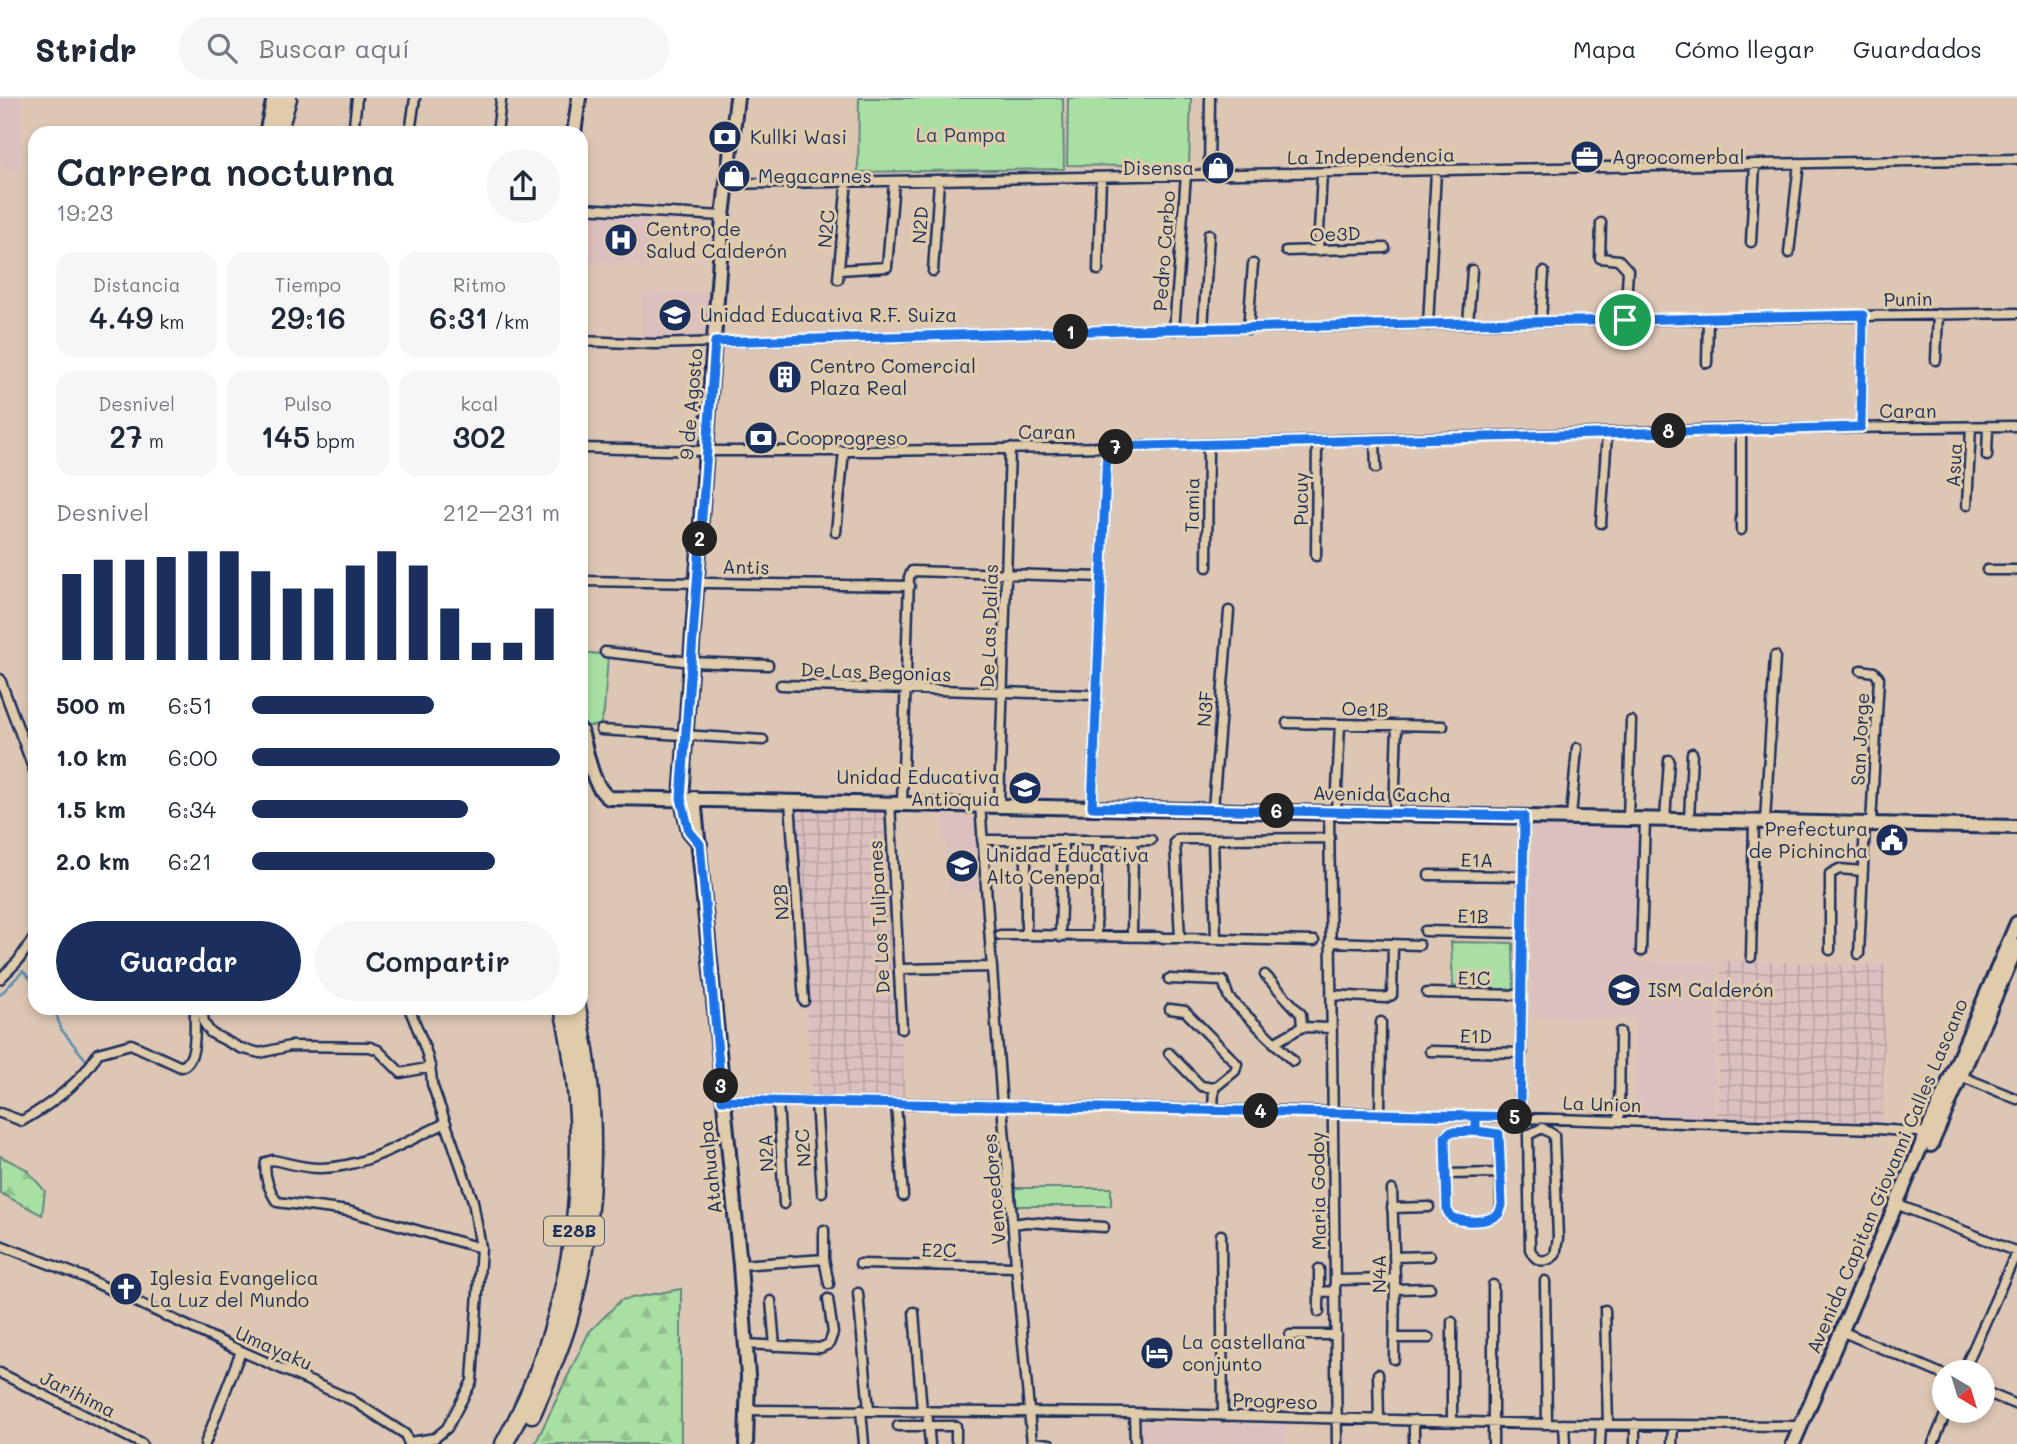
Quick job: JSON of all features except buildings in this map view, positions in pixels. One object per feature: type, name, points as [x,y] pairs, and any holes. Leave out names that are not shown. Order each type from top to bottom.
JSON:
[{"type":"highway","points":[[280,126],[288,98]]},
{"type":"highway","points":[[291,126],[297,98]]},
{"type":"highway","name":"E28B","points":[[504,1444],[524,1405],[551,1334],[569,1264],[575,1225],[580,1154],[579,1115],[564,1015]]},
{"type":"highway","name":"E28B","points":[[516,1444],[554,1364],[582,1266],[590,1203],[592,1135],[588,1076],[578,1015]]},
{"type":"street","points":[[268,126],[274,98]]},
{"type":"street","points":[[354,126],[357,98]]},
{"type":"street","points":[[411,126],[415,98]]},
{"type":"street","points":[[575,126],[579,98]]},
{"type":"street","name":"9 de Agosto","points":[[687,798],[685,735],[723,216],[737,98]]},
{"type":"street","points":[[1209,175],[1210,98]]},
{"type":"street","points":[[498,126],[501,100]]},
{"type":"street","name":"La Independencia","points":[[726,184],[2017,159]]},
{"type":"street","points":[[1789,253],[1799,163]]},
{"type":"street","points":[[1751,243],[1755,164]]},
{"type":"street","points":[[1428,325],[1436,171]]},
{"type":"street","points":[[1318,251],[1322,173]]},
{"type":"street","name":"Pedro Carbo","points":[[1174,330],[1186,175]]},
{"type":"street","points":[[1098,270],[1101,178]]},
{"type":"street","name":"N2C","points":[[846,181],[838,275],[887,267],[894,181]]},
{"type":"street","name":"N2D","points":[[933,271],[939,181]]},
{"type":"street","points":[[588,208],[723,216]]},
{"type":"street","points":[[1601,223],[1600,258],[1619,260],[1628,270],[1625,320]]},
{"type":"street","points":[[1203,329],[1209,234]]},
{"type":"street","name":"Oe3D","points":[[1286,251],[1385,248]]},
{"type":"street","points":[[1248,328],[1253,264]]},
{"type":"street","points":[[1468,324],[1472,270]]},
{"type":"street","points":[[1541,322],[1544,272]]},
{"type":"street","name":"Punin","points":[[588,341],[655,344],[1203,329],[2017,313]]},
{"type":"street","points":[[1936,360],[1938,314]]},
{"type":"street","points":[[1861,427],[1863,315]]},
{"type":"street","points":[[1707,363],[1708,318]]},
{"type":"street","name":"Caran","points":[[588,447],[844,451],[1317,442],[1741,429],[2017,426]]},
{"type":"street","name":"Asua","points":[[1968,505],[1971,427]]},
{"type":"street","points":[[1986,456],[1988,427]]},
{"type":"street","points":[[1741,429],[1741,530]]},
{"type":"street","points":[[1601,523],[1607,434]]},
{"type":"street","points":[[1375,440],[1376,468]]},
{"type":"street","name":"Pucuy","points":[[1316,556],[1317,442]]},
{"type":"street","name":"Tamia","points":[[1206,567],[1208,444]]},
{"type":"street","points":[[1092,807],[1107,447]]},
{"type":"street","name":"De Las Dalias","points":[[999,805],[1010,448]]},
{"type":"street","points":[[836,532],[844,451]]},
{"type":"street","name":"De Los Tulipanes","points":[[902,1029],[896,803],[912,570],[1006,573]]},
{"type":"street","points":[[1987,570],[2017,570]]},
{"type":"street","points":[[1006,573],[1101,577]]},
{"type":"street","name":"Antis","points":[[588,581],[910,586]]},
{"type":"street","name":"N3F","points":[[1213,809],[1229,611]]},
{"type":"street","points":[[606,652],[691,662],[768,665]]},
{"type":"street","points":[[1751,957],[1774,656]]},
{"type":"street","name":"San Jorge","points":[[1861,670],[1874,672],[1879,678],[1868,824]]},
{"type":"street","points":[[0,679],[28,755]]},
{"type":"street","name":"De Las Begonias","points":[[781,685],[1095,695]]},
{"type":"street","points":[[1628,819],[1631,721]]},
{"type":"street","name":"Oe1B","points":[[1287,723],[1443,726]]},
{"type":"street","name":"Maria Godoy","points":[[1338,1444],[1330,838],[1340,724]]},
{"type":"street","points":[[1394,813],[1397,726]]},
{"type":"street","points":[[601,730],[763,740]]},
{"type":"street","points":[[1571,817],[1577,748]]},
{"type":"street","name":"Avenida Cacha","points":[[588,753],[597,781],[606,796],[2017,827]]},
{"type":"street","points":[[1689,820],[1692,753]]},
{"type":"street","points":[[1665,820],[1668,761]]},
{"type":"street","name":"Atahualpa","points":[[687,798],[689,831],[700,844],[722,1100],[731,1165],[746,1345],[749,1410],[746,1444]]},
{"type":"street","name":"N2B","points":[[790,802],[804,1001]]},
{"type":"street","name":"Vencedores","points":[[980,804],[1002,1106],[1032,1443]]},
{"type":"street","points":[[1520,1117],[1524,816]]},
{"type":"street","points":[[1641,951],[1645,819]]},
{"type":"street","points":[[1859,954],[1868,824]]},
{"type":"street","points":[[1180,938],[1175,842],[1178,839],[1330,838]]},
{"type":"street","points":[[982,839],[1151,840]]},
{"type":"street","points":[[1060,937],[1063,839]]},
{"type":"street","points":[[1213,839],[1216,938]]},
{"type":"street","points":[[1026,840],[1026,936]]},
{"type":"street","points":[[1096,937],[1097,840]]},
{"type":"street","points":[[1132,937],[1133,840]]},
{"type":"street","points":[[1830,950],[1830,874],[1839,869],[1863,871]]},
{"type":"street","name":"E1A","points":[[1429,875],[1523,876]]},
{"type":"street","name":"Avenida Capitan Giovanni Calles Lascano","points":[[1793,1444],[1845,1333],[1956,1074],[2015,946],[2017,923]]},
{"type":"street","name":"E1B","points":[[1424,931],[1522,933]]},
{"type":"street","points":[[1000,935],[1314,941]]},
{"type":"street","points":[[1331,942],[1419,945]]},
{"type":"street","points":[[1331,995],[1385,998],[1392,995],[1393,944]]},
{"type":"street","points":[[0,979],[28,948]]},
{"type":"street","points":[[902,969],[992,967]]},
{"type":"street","points":[[1265,975],[1301,1014],[1302,1027]]},
{"type":"street","points":[[1169,979],[1223,981],[1228,997],[1293,1061]]},
{"type":"street","name":"E1C","points":[[1427,993],[1521,995]]},
{"type":"street","points":[[1169,1053],[1201,1086],[1214,1088],[1235,1071],[1237,1064],[1185,1011],[1170,1009]]},
{"type":"street","points":[[0,1113],[22,1121],[48,1105],[79,1079],[98,1053],[131,1044],[181,1067],[187,1065],[192,1058],[195,1015]]},
{"type":"street","points":[[203,1015],[204,1023],[211,1033],[240,1048],[260,1053],[290,1046],[370,1047],[378,1050],[401,1073],[431,1067]]},
{"type":"street","points":[[409,1443],[435,1438],[447,1428],[472,1381],[481,1248],[473,1201],[432,1084],[425,1046],[412,1015]]},
{"type":"street","points":[[1380,1113],[1381,1022]]},
{"type":"street","points":[[1273,1043],[1302,1027],[1331,1028]]},
{"type":"street","points":[[1619,1120],[1620,1032]]},
{"type":"street","name":"E1D","points":[[1430,1051],[1522,1053]]},
{"type":"street","points":[[1956,1074],[2017,1099]]},
{"type":"street","points":[[1213,1110],[1214,1088]]},
{"type":"street","name":"La Union","points":[[722,1100],[1380,1113],[1931,1133]]},
{"type":"street","name":"N2A","points":[[778,1101],[784,1204]]},
{"type":"street","name":"N2C","points":[[816,1102],[822,1192]]},
{"type":"street","points":[[896,1104],[903,1196]]},
{"type":"street","points":[[1476,1116],[1476,1131]]},
{"type":"street","points":[[1542,1128],[1543,1118]]},
{"type":"street","points":[[446,1124],[366,1160],[342,1166],[320,1168],[273,1160],[266,1162],[264,1167],[271,1194],[277,1202],[348,1211],[481,1248]]},
{"type":"street","points":[[1542,1128],[1554,1135],[1558,1238],[1555,1255],[1541,1261],[1530,1249],[1528,1135],[1542,1128]]},
{"type":"street","points":[[1476,1131],[1499,1134],[1502,1205],[1499,1214],[1492,1219],[1460,1221],[1451,1217],[1447,1210],[1446,1135],[1450,1132],[1476,1131]]},
{"type":"street","points":[[1446,1174],[1500,1173]]},
{"type":"street","name":"N4A","points":[[1392,1190],[1394,1359]]},
{"type":"street","points":[[1900,1205],[2017,1251],[1968,1360]]},
{"type":"street","points":[[1392,1208],[1429,1207]]},
{"type":"street","points":[[1013,1224],[1027,1222],[1104,1227]]},
{"type":"street","points":[[824,1230],[824,1259],[829,1284]]},
{"type":"street","points":[[1221,1236],[1223,1416]]},
{"type":"street","name":"Umayaku","points":[[0,1245],[81,1276],[352,1400],[405,1434],[409,1443]]},
{"type":"street","points":[[1394,1257],[1430,1256]]},
{"type":"street","points":[[740,1265],[824,1259]]},
{"type":"street","name":"E2C","points":[[860,1265],[1017,1267]]},
{"type":"street","points":[[1319,1269],[1320,1312]]},
{"type":"street","points":[[1335,1280],[1430,1288]]},
{"type":"street","points":[[1545,1281],[1547,1424]]},
{"type":"street","points":[[1493,1284],[1493,1444]]},
{"type":"street","points":[[1319,1292],[1335,1291]]},
{"type":"street","points":[[858,1293],[865,1410],[864,1444]]},
{"type":"street","points":[[746,1345],[820,1348],[829,1345],[832,1333],[828,1298]]},
{"type":"street","points":[[771,1301],[775,1346]]},
{"type":"street","points":[[1600,1444],[1604,1424],[1605,1310]]},
{"type":"street","points":[[914,1312],[930,1444]]},
{"type":"street","points":[[1452,1322],[1452,1420]]},
{"type":"street","points":[[1801,1444],[1845,1333],[1932,1370]]},
{"type":"street","points":[[1290,1335],[1336,1335]]},
{"type":"street","points":[[1394,1338],[1429,1338]]},
{"type":"street","points":[[205,1444],[240,1351]]},
{"type":"street","name":"Jarihima","points":[[0,1373],[142,1444]]},
{"type":"street","points":[[1378,1374],[1379,1420]]},
{"type":"street","points":[[1995,1396],[2017,1405]]},
{"type":"street","name":"Progreso","points":[[749,1410],[1134,1413],[1547,1424],[1800,1426]]},
{"type":"street","points":[[1134,1413],[1135,1444]]},
{"type":"street","points":[[1414,1420],[1414,1444]]},
{"type":"street","points":[[1933,1444],[1942,1423]]},
{"type":"street","points":[[1564,1424],[1564,1444]]},
{"type":"street","points":[[1635,1424],[1635,1444]]},
{"type":"street","points":[[1672,1444],[1673,1425]]},
{"type":"street","points":[[898,1426],[956,1426],[956,1440]]},
{"type":"street","points":[[1032,1443],[1050,1444]]},
{"type":"shaded area","points":[[0,98],[22,98],[21,172],[0,167]]},
{"type":"shaded area","name":"Centro de Salud Calderón","points":[[594,215],[652,220],[648,267],[589,261]]},
{"type":"shaded area","name":"Unidad Educativa R.F. Suiza","points":[[641,292],[709,292],[708,337],[641,337]]},
{"type":"shaded area","name":"Unidad Educativa Antioquia","points":[[1004,777],[1046,779],[1047,798],[1004,799]]},
{"type":"shaded area","points":[[794,809],[888,810],[905,1100],[812,1098]]},
{"type":"shaded area","name":"Unidad Educativa Alto Cenepa","points":[[942,815],[975,816],[979,891],[949,891]]},
{"type":"shaded area","name":"ISM Calderón","points":[[1533,825],[1638,826],[1636,961],[1717,962],[1715,1118],[1634,1117],[1635,1019],[1530,1018]]},
{"type":"shaded area","points":[[1721,961],[1886,965],[1882,1122],[1717,1118]]},
{"type":"shaded area","points":[[1135,1422],[1286,1425],[1286,1444],[1136,1444]]},
{"type":"green space","name":"La Pampa","points":[[859,98],[1063,98],[1064,169],[858,172]]},
{"type":"green space","points":[[1068,98],[1191,98],[1189,167],[1067,165]]},
{"type":"green space","points":[[588,653],[608,655],[604,712],[600,725],[588,726]]},
{"type":"green space","points":[[1451,942],[1513,943],[1514,991],[1453,986]]},
{"type":"green space","points":[[0,1156],[26,1169],[45,1191],[42,1215],[0,1193]]},
{"type":"green space","points":[[1016,1188],[1111,1188],[1111,1206],[1016,1206]]},
{"type":"green space","points":[[681,1289],[681,1444],[535,1444],[589,1332],[621,1300]]},
{"type":"waterway","points":[[0,995],[23,971],[28,976]]},
{"type":"waterway","points":[[56,1015],[61,1029],[86,1060]]},
{"type":"place","name":"Kullki Wasi","points":[[725,137]]},
{"type":"place","name":"Agrocomerbal","points":[[1587,157]]},
{"type":"place","name":"Disensa","points":[[1218,168]]},
{"type":"place","name":"Megacarnes","points":[[734,176]]},
{"type":"place","name":"Centro de Salud Calderón","points":[[621,240]]},
{"type":"place","name":"Unidad Educativa R.F. Suiza","points":[[675,315]]},
{"type":"place","name":"Centro Comercial Plaza Real","points":[[785,377]]},
{"type":"place","name":"Cooprogreso","points":[[761,438]]},
{"type":"place","name":"Unidad Educativa Antioquia","points":[[1025,788]]},
{"type":"place","name":"Prefectura de Pichincha","points":[[1892,840]]},
{"type":"place","name":"Unidad Educativa Alto Cenepa","points":[[962,866]]},
{"type":"place","name":"ISM Calderón","points":[[1624,990]]},
{"type":"place","name":"Iglesia Evangelica La Luz del Mundo","points":[[126,1289]]},
{"type":"place","name":"La castellana conjunto","points":[[1157,1353]]},
{"type":"route","points":[[1625,320],[715,342],[681,798],[689,831],[700,844],[722,1100],[1476,1116],[1476,1131],[1450,1132],[1445,1137],[1447,1210],[1451,1217],[1460,1221],[1492,1219],[1499,1214],[1502,1205],[1499,1134],[1476,1131],[1476,1127],[1476,1116],[1520,1117],[1524,816],[1092,807],[1107,447],[1861,427],[1863,315],[1625,320]]}]
